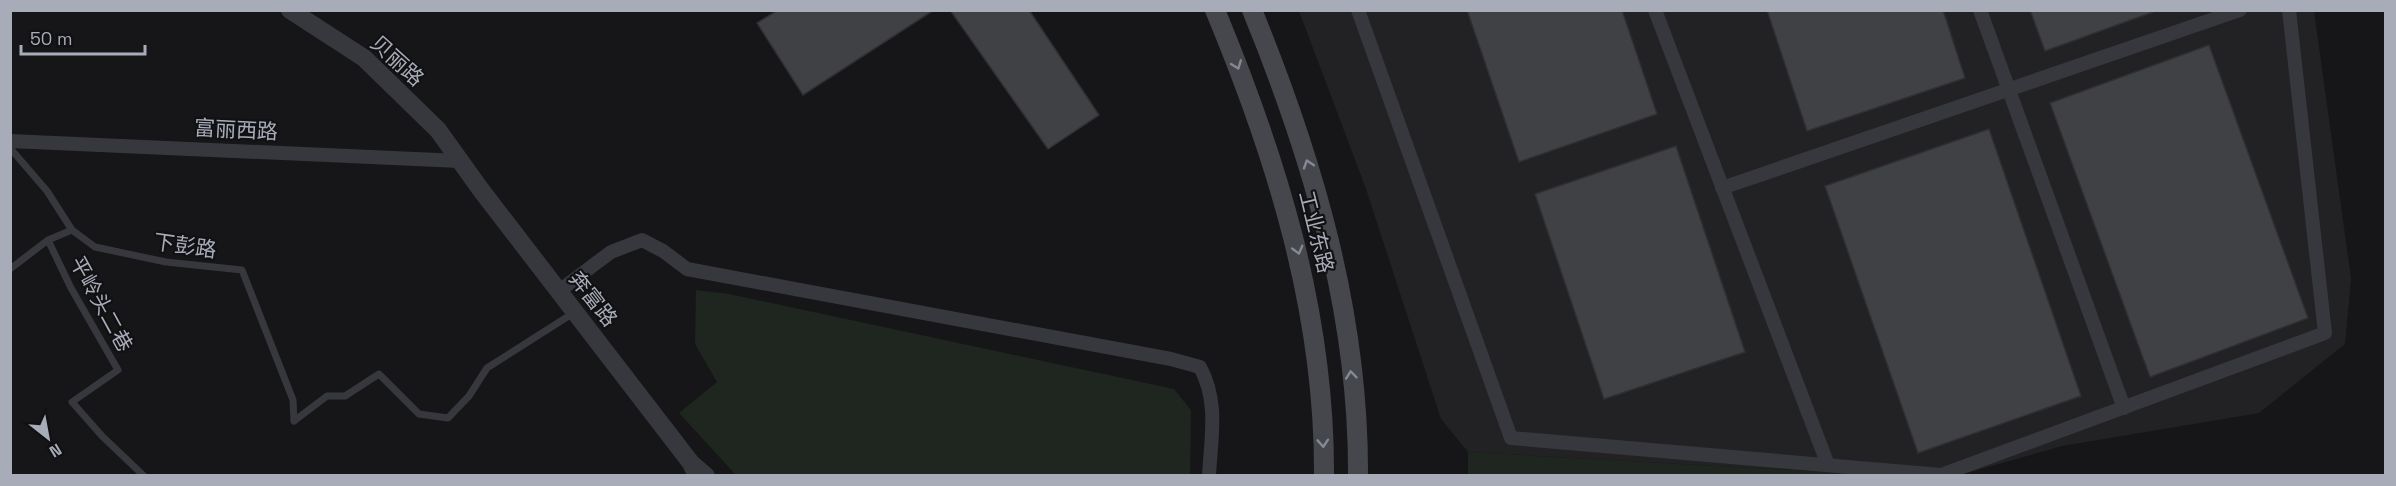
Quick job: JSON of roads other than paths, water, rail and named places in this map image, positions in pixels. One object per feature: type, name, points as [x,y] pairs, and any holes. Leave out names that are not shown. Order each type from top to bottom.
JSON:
[{"type":"main road","name":"工业东路","points":[[1215,10],[1262,130],[1300,259],[1314,339],[1324,476]]},
{"type":"main road","name":"工业东路","points":[[1252,10],[1294,119],[1333,251],[1346,323],[1358,476]]},
{"type":"street","name":"贝丽路","points":[[290,10],[364,58],[438,130],[460,161]]},
{"type":"street","points":[[1358,10],[1511,438],[1941,475],[2325,333],[2289,10]]},
{"type":"street","points":[[1655,10],[1828,465]]},
{"type":"street","points":[[1980,10],[2124,408]]},
{"type":"street","points":[[1722,188],[2240,10]]},
{"type":"street","name":"富丽西路","points":[[10,141],[460,161]]},
{"type":"street","name":"奔富路","points":[[460,161],[694,469],[706,476]]},
{"type":"street","points":[[559,291],[612,252],[642,240],[663,251],[687,269],[1171,359],[1200,367],[1210,386],[1213,405],[1209,476]]},
{"type":"lane","name":"下彭路","points":[[10,148],[47,191],[72,230],[95,247],[166,262],[242,270],[293,400],[294,421],[327,396],[345,396],[379,374],[419,414],[448,418],[469,396],[487,368],[575,312]]},
{"type":"lane","points":[[10,269],[48,240],[72,230]]},
{"type":"lane","name":"平岭头二巷","points":[[48,240],[71,288],[118,370],[72,402],[102,436],[144,476]]}]
